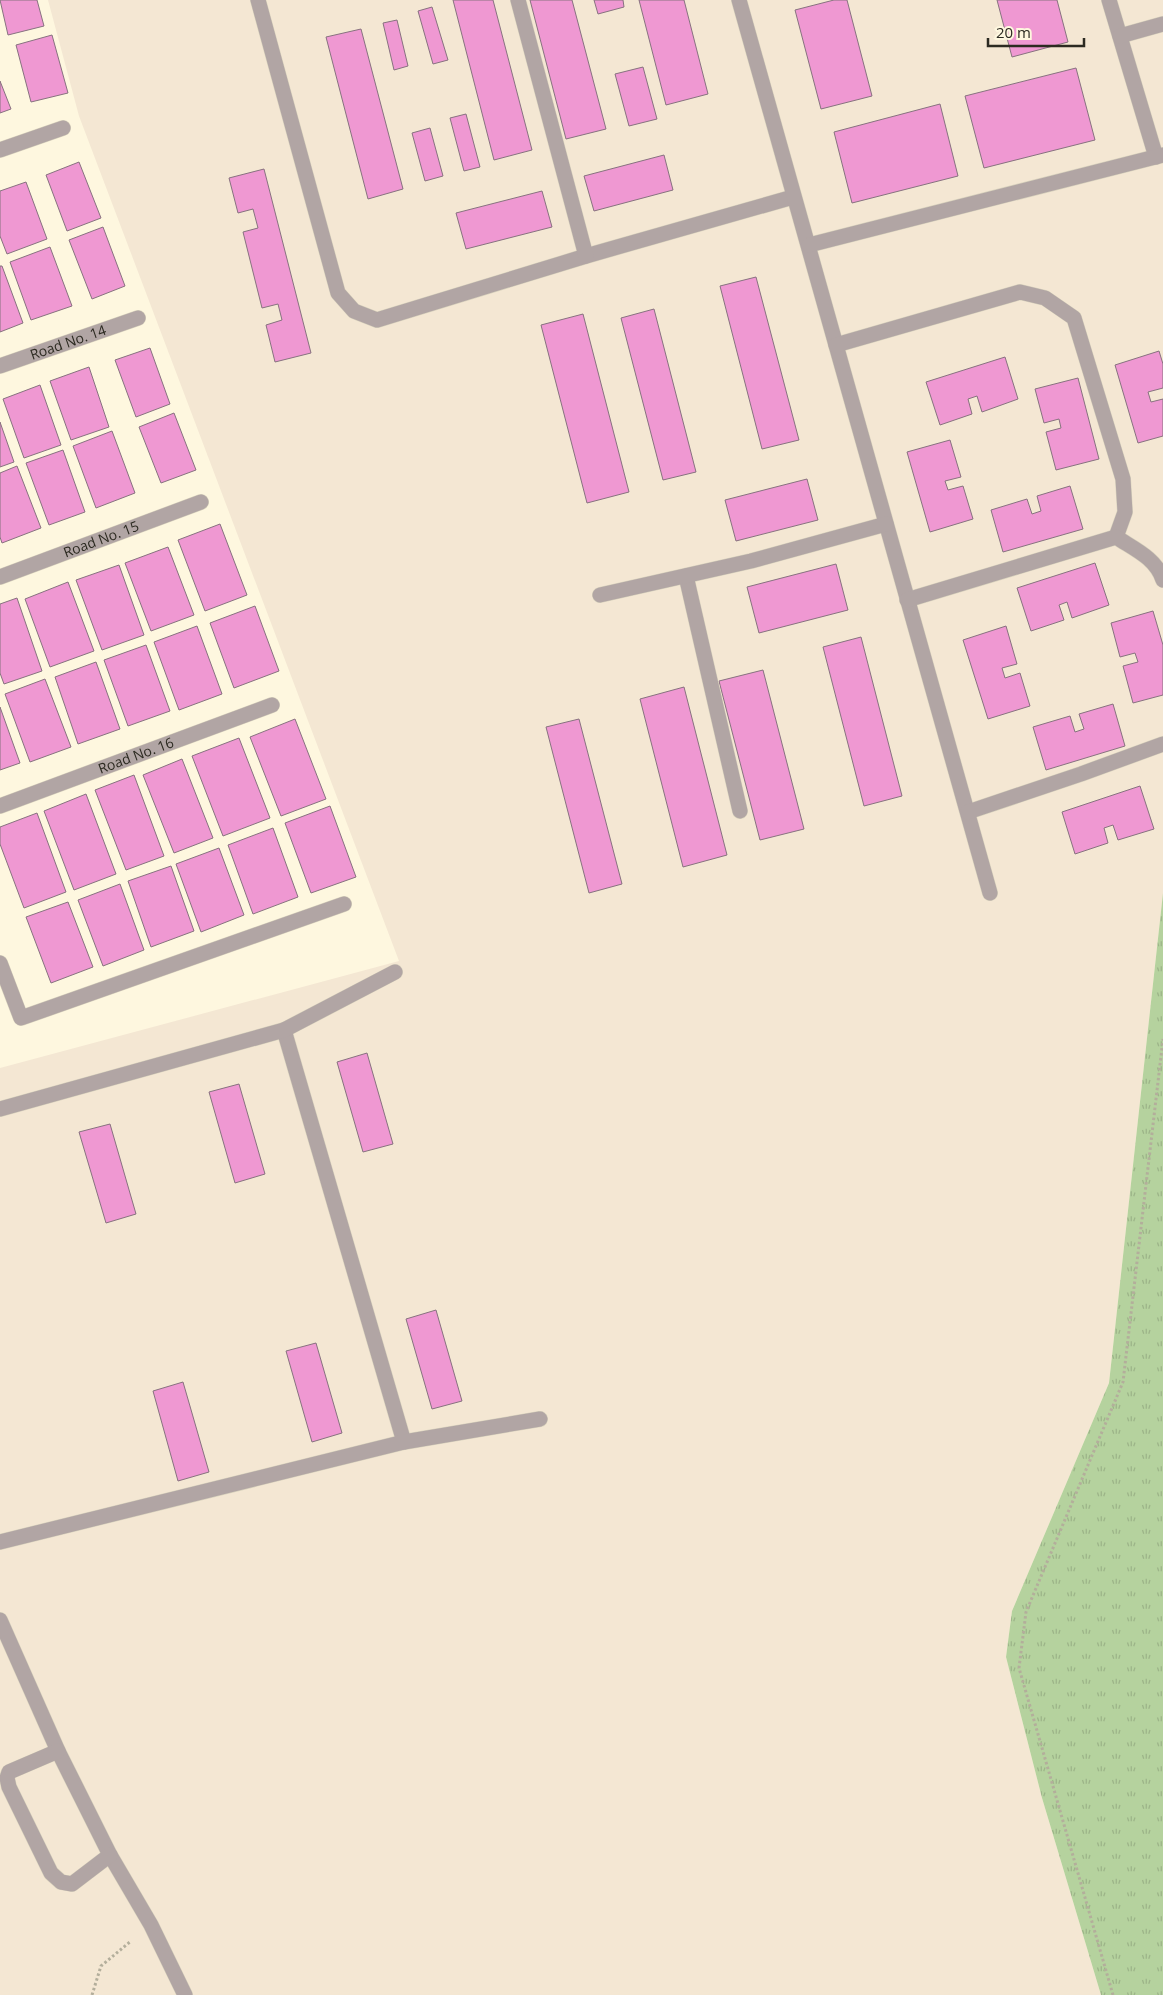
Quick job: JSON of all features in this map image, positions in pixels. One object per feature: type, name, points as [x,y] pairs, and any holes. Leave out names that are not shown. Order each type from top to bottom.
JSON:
[{"type":"street","points":[[258,0],[338,293],[354,311],[377,320],[586,256],[794,197]]},
{"type":"street","points":[[518,0],[586,256]]},
{"type":"street","points":[[739,0],[990,893]]},
{"type":"street","points":[[809,245],[1159,156],[1109,0]]},
{"type":"street","points":[[1120,36],[1163,24]]},
{"type":"street","points":[[0,150],[63,128]]},
{"type":"street","points":[[836,345],[1020,292],[1045,298],[1074,318],[1123,479],[1125,512],[1116,537]]},
{"type":"street","name":"Road No. 14","points":[[0,366],[138,318]]},
{"type":"street","name":"Road No. 15","points":[[0,576],[201,502]]},
{"type":"street","points":[[600,596],[686,576],[886,524]]},
{"type":"street","points":[[907,600],[1116,537],[1147,557],[1160,570],[1163,580]]},
{"type":"street","points":[[686,576],[740,811]]},
{"type":"street","name":"Road No. 16","points":[[0,806],[272,705]]},
{"type":"street","points":[[968,812],[1163,744]]},
{"type":"street","points":[[0,962],[21,1018],[344,904]]},
{"type":"street","points":[[0,1109],[284,1030],[395,972]]},
{"type":"street","points":[[284,1030],[404,1442]]},
{"type":"street","points":[[0,1542],[404,1442],[540,1419]]},
{"type":"street","points":[[0,1620],[58,1751],[110,1855],[151,1925],[185,1995]]},
{"type":"street","points":[[58,1751],[9,1772],[7,1778],[9,1787],[51,1873],[61,1882],[72,1884],[110,1855]]},
{"type":"path","points":[[1114,1995],[1019,1668],[1026,1612],[1124,1382],[1163,1039]]},
{"type":"path","points":[[92,1995],[101,1966],[151,1925]]},
{"type":"shaded area","points":[[48,0],[1163,0],[1163,893],[1109,1383],[1012,1611],[1006,1657],[1042,1798],[1101,1995],[0,1995],[0,1068],[399,961],[79,116]]},
{"type":"green space","points":[[1163,893],[1163,1995],[1101,1995],[1042,1798],[1006,1657],[1012,1611],[1109,1383]]},
{"type":"building","points":[[0,0],[37,0],[44,26],[8,35]]},
{"type":"building","points":[[453,0],[493,0],[532,150],[494,160]]},
{"type":"building","points":[[530,0],[572,0],[606,129],[566,139]]},
{"type":"building","points":[[594,0],[623,0],[624,7],[598,14]]},
{"type":"building","points":[[639,0],[684,0],[708,94],[666,105]]},
{"type":"building","points":[[834,0],[847,0],[872,96],[821,109],[795,10]]},
{"type":"building","points":[[997,0],[1057,0],[1068,42],[1012,57]]},
{"type":"building","points":[[432,7],[448,60],[433,64],[418,11]]},
{"type":"building","points":[[397,20],[408,66],[394,70],[383,23]]},
{"type":"building","points":[[361,29],[403,189],[368,199],[326,37]]},
{"type":"building","points":[[52,35],[68,93],[31,102],[16,45]]},
{"type":"building","points":[[643,67],[657,119],[629,126],[615,74]]},
{"type":"building","points":[[1076,68],[1095,140],[984,168],[965,96]]},
{"type":"building","points":[[0,81],[11,109],[0,113]]},
{"type":"building","points":[[940,104],[958,176],[852,203],[834,132]]},
{"type":"building","points":[[466,114],[480,167],[464,171],[450,118]]},
{"type":"building","points":[[430,128],[443,176],[425,181],[412,133]]},
{"type":"building","points":[[664,155],[673,190],[594,211],[584,176]]},
{"type":"building","points":[[79,162],[101,218],[67,231],[46,175]]},
{"type":"building","points":[[264,169],[311,353],[275,362],[266,325],[282,320],[278,304],[262,308],[243,232],[258,228],[253,209],[238,213],[229,178]]},
{"type":"building","points":[[26,182],[47,239],[7,254],[0,236],[0,191]]},
{"type":"building","points":[[542,191],[552,227],[466,249],[456,213]]},
{"type":"building","points":[[103,227],[125,286],[92,299],[69,240]]},
{"type":"building","points":[[50,247],[72,306],[31,320],[10,262]]},
{"type":"building","points":[[0,266],[2,266],[23,323],[0,332]]},
{"type":"building","points":[[756,277],[799,440],[762,449],[720,286]]},
{"type":"building","points":[[654,309],[696,472],[663,480],[621,318]]},
{"type":"building","points":[[583,314],[629,492],[587,503],[541,325]]},
{"type":"building","points":[[150,348],[170,404],[136,417],[115,360]]},
{"type":"building","points":[[1159,351],[1163,364],[1163,388],[1148,392],[1151,402],[1163,399],[1163,436],[1138,443],[1115,365]]},
{"type":"building","points":[[1005,357],[1018,399],[982,412],[977,396],[968,399],[972,414],[940,425],[926,382]]},
{"type":"building","points":[[89,367],[109,427],[71,440],[50,381]]},
{"type":"building","points":[[1078,378],[1099,459],[1056,470],[1046,432],[1061,428],[1059,419],[1044,423],[1035,389]]},
{"type":"building","points":[[40,385],[61,445],[24,458],[3,399]]},
{"type":"building","points":[[174,413],[196,470],[161,483],[139,427]]},
{"type":"building","points":[[0,422],[14,462],[0,467]]},
{"type":"building","points":[[112,431],[135,493],[96,508],[73,446]]},
{"type":"building","points":[[950,440],[961,477],[945,481],[948,490],[963,486],[973,519],[930,532],[907,452]]},
{"type":"building","points":[[63,450],[85,512],[49,525],[26,463]]},
{"type":"building","points":[[17,466],[41,528],[2,543],[0,537],[0,473]]},
{"type":"building","points":[[807,479],[818,520],[736,541],[725,500]]},
{"type":"building","points":[[1070,486],[1083,529],[1003,552],[991,510],[1027,499],[1032,514],[1041,511],[1037,496]]},
{"type":"building","points":[[220,524],[247,595],[205,611],[178,540]]},
{"type":"building","points":[[168,547],[194,615],[151,631],[125,563]]},
{"type":"building","points":[[1095,563],[1109,605],[1072,618],[1067,602],[1059,605],[1064,620],[1031,631],[1017,588]]},
{"type":"building","points":[[836,564],[848,610],[759,633],[747,587]]},
{"type":"building","points":[[119,565],[144,635],[102,650],[76,580]]},
{"type":"building","points":[[68,582],[94,651],[50,667],[25,599]]},
{"type":"building","points":[[17,598],[42,671],[4,684],[0,673],[0,604]]},
{"type":"building","points":[[255,606],[279,671],[234,688],[210,623]]},
{"type":"building","points":[[1153,611],[1163,645],[1163,695],[1133,703],[1123,666],[1138,662],[1135,653],[1120,657],[1111,623]]},
{"type":"building","points":[[197,626],[222,694],[179,710],[154,642]]},
{"type":"building","points":[[1006,626],[1017,664],[1002,668],[1005,678],[1020,673],[1030,706],[988,719],[963,640]]},
{"type":"building","points":[[861,637],[902,796],[864,806],[823,647]]},
{"type":"building","points":[[146,645],[170,711],[128,726],[104,660]]},
{"type":"building","points":[[96,662],[120,729],[78,744],[55,677]]},
{"type":"building","points":[[763,670],[804,829],[760,840],[719,681]]},
{"type":"building","points":[[45,679],[71,747],[30,762],[5,694]]},
{"type":"building","points":[[684,687],[727,855],[683,867],[640,699]]},
{"type":"building","points":[[1113,704],[1125,746],[1046,770],[1033,727],[1070,716],[1075,732],[1084,729],[1079,714]]},
{"type":"building","points":[[0,707],[20,763],[0,770]]},
{"type":"building","points":[[295,719],[326,799],[281,816],[250,737]]},
{"type":"building","points":[[579,719],[622,884],[589,893],[546,727]]},
{"type":"building","points":[[239,738],[270,818],[223,836],[192,756]]},
{"type":"building","points":[[182,759],[213,838],[174,853],[143,775]]},
{"type":"building","points":[[134,775],[164,856],[126,870],[95,790]]},
{"type":"building","points":[[1140,786],[1154,829],[1118,840],[1113,825],[1104,828],[1108,843],[1075,854],[1062,812]]},
{"type":"building","points":[[86,794],[116,874],[74,890],[44,811]]},
{"type":"building","points":[[330,806],[356,877],[311,893],[285,823]]},
{"type":"building","points":[[37,813],[66,892],[24,908],[0,844],[0,827]]},
{"type":"building","points":[[273,828],[298,897],[253,914],[228,845]]},
{"type":"building","points":[[219,848],[244,915],[201,932],[176,864]]},
{"type":"building","points":[[171,866],[194,931],[151,947],[128,881]]},
{"type":"building","points":[[120,884],[144,950],[103,966],[78,900]]},
{"type":"building","points":[[68,902],[93,967],[51,983],[26,917]]},
{"type":"building","points":[[367,1053],[393,1144],[363,1152],[337,1062]]},
{"type":"building","points":[[239,1084],[265,1174],[235,1183],[209,1092]]},
{"type":"building","points":[[110,1124],[136,1214],[106,1223],[79,1132]]},
{"type":"building","points":[[436,1310],[462,1401],[432,1409],[406,1319]]},
{"type":"building","points":[[316,1343],[342,1433],[312,1442],[286,1351]]},
{"type":"building","points":[[183,1382],[209,1472],[178,1481],[153,1391]]}]
